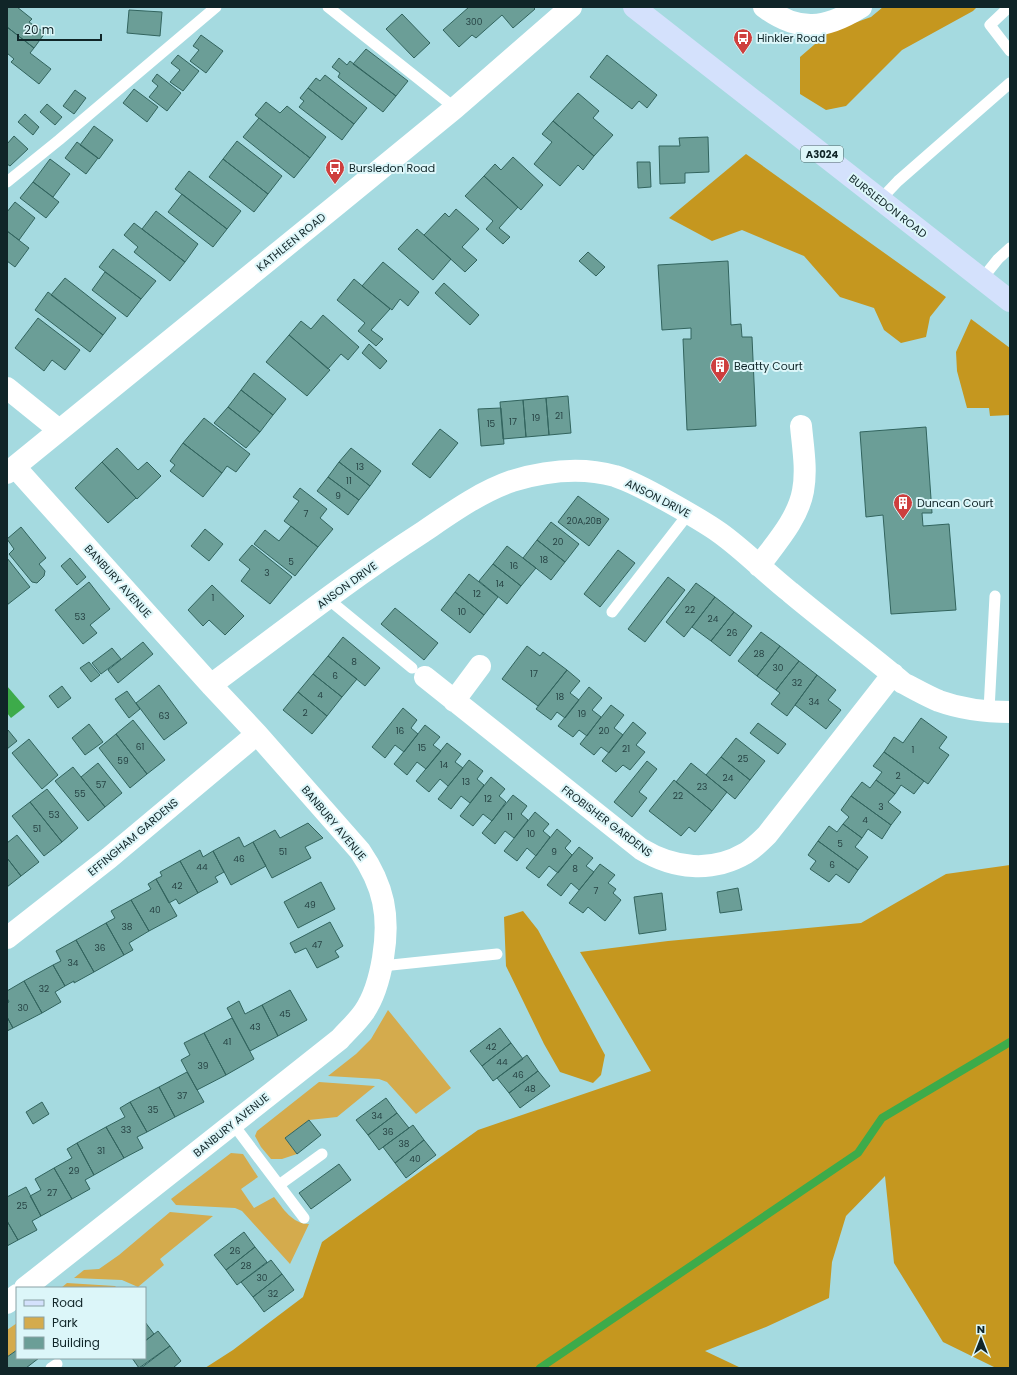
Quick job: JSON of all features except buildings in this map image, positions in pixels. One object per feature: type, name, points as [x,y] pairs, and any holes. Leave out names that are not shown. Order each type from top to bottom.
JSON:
[{"type":"main road","name":"BURSLEDON ROAD","points":[[634,7],[1010,301]]},
{"type":"street","name":"KATHLEEN ROAD","points":[[11,470],[455,108],[571,7]]},
{"type":"street","points":[[764,7],[796,24],[813,26],[829,23],[862,7]]},
{"type":"street","points":[[7,388],[59,430]]},
{"type":"street","points":[[759,566],[790,521],[798,507],[803,492],[804,460],[801,426]]},
{"type":"street","name":"BANBURY AVENUE","points":[[11,470],[257,734],[347,835],[369,864],[383,899],[387,920],[386,940],[378,984],[364,1011],[354,1025],[340,1039],[26,1287]]},
{"type":"street","name":"ANSON DRIVE","points":[[211,685],[395,550],[465,505],[512,481],[557,472],[579,471],[615,476],[652,493],[689,513],[720,533],[791,593],[903,683],[941,702],[962,707],[1010,712]]},
{"type":"street","points":[[454,701],[480,666]]},
{"type":"street","name":"FROBISHER GARDENS","points":[[418,672],[642,849],[654,857],[668,863],[687,866],[706,866],[722,863],[736,858],[748,852],[768,835],[893,674]]},
{"type":"street","name":"EFFINGHAM GARDENS","points":[[7,938],[109,858],[257,734]]},
{"type":"street","points":[[7,1303],[16,1296]]},
{"type":"lane","points":[[7,182],[216,7]]},
{"type":"lane","points":[[328,7],[455,108]]},
{"type":"lane","points":[[1009,7],[990,25],[1010,51]]},
{"type":"lane","points":[[880,200],[898,181],[1010,83]]},
{"type":"lane","points":[[982,279],[998,259],[1010,248]]},
{"type":"lane","points":[[612,612],[689,513]]},
{"type":"lane","points":[[989,710],[995,596]]},
{"type":"lane","points":[[328,599],[418,672]]},
{"type":"lane","points":[[382,966],[498,954]]},
{"type":"lane","points":[[233,1124],[304,1218]]},
{"type":"lane","points":[[279,1185],[322,1154]]},
{"type":"green space","points":[[388,1010],[451,1088],[416,1114],[387,1082],[379,1079],[328,1076],[356,1054],[371,1039]]},
{"type":"green space","points":[[319,1082],[375,1086],[337,1117],[309,1120],[285,1138],[297,1154],[282,1159],[271,1159],[261,1147],[255,1136],[257,1131]]},
{"type":"green space","points":[[231,1153],[243,1154],[258,1177],[241,1189],[254,1208],[274,1197],[288,1215],[298,1221],[309,1224],[290,1264],[242,1211],[235,1208],[176,1205],[171,1199]]},
{"type":"green space","points":[[170,1212],[213,1216],[160,1259],[164,1265],[138,1287],[122,1280],[74,1278],[84,1270],[99,1269],[119,1255]]},
{"type":"green space","points":[[67,1283],[116,1287],[62,1287]]},
{"type":"green space","points":[[16,1324],[16,1351],[7,1357],[7,1330]]},
{"type":"shaded area","points":[[883,7],[977,7],[973,11],[902,50],[846,106],[826,110],[800,94],[800,57],[829,32],[871,17]]},
{"type":"shaded area","points":[[746,154],[946,297],[930,317],[926,337],[901,343],[884,330],[874,308],[840,297],[804,256],[742,230],[712,241],[669,218]]},
{"type":"shaded area","points":[[971,319],[1010,348],[1010,415],[990,416],[989,408],[967,408],[957,371],[956,352]]},
{"type":"shaded area","points":[[7,686],[25,707],[11,718],[7,713]]},
{"type":"shaded area","points":[[1010,865],[1010,1368],[996,1368],[943,1342],[894,1263],[885,1176],[846,1216],[832,1262],[829,1298],[766,1327],[705,1351],[741,1368],[205,1368],[233,1350],[303,1297],[322,1242],[478,1130],[651,1071],[580,952],[668,941],[861,923],[946,874]]},
{"type":"shaded area","points":[[523,911],[538,930],[605,1055],[601,1075],[593,1083],[560,1072],[544,1044],[506,966],[504,917]]},
{"type":"waterway","points":[[540,1368],[858,1153],[882,1118],[1010,1042]]},
{"type":"place","name":"Hinkler Road","points":[[743,55]]},
{"type":"place","name":"Bursledon Road","points":[[335,185]]},
{"type":"place","name":"Beatty Court","points":[[720,383]]},
{"type":"place","name":"Duncan Court","points":[[903,520]]}]
